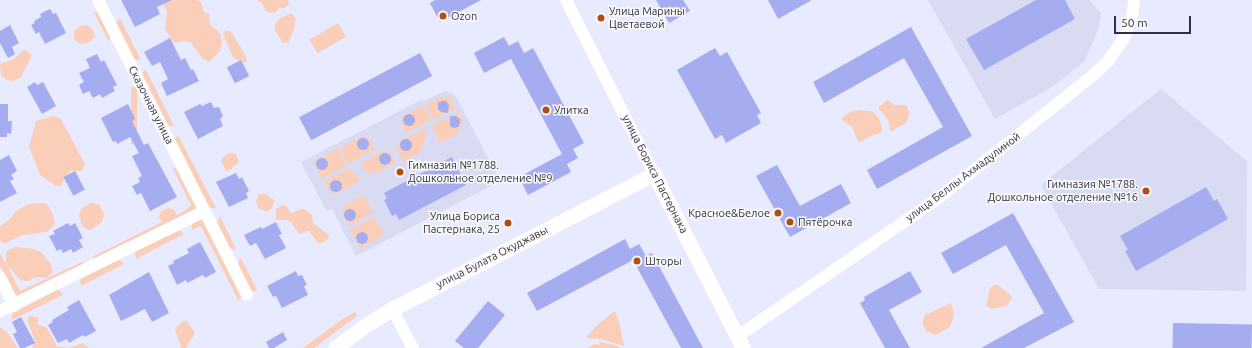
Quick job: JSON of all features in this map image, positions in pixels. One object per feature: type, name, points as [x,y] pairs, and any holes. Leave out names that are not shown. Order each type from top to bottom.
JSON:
[{"type":"street","name":"Сказочная улица","points":[[98,0],[248,295]]},
{"type":"street","name":"улица Бориса Пастернака","points":[[566,0],[740,342]]},
{"type":"street","name":"улица Беллы Ахмадулиной","points":[[740,342],[950,190],[1091,77],[1108,62],[1124,38],[1132,17],[1134,0]]},
{"type":"street","name":"улица Булата Окуджавы","points":[[335,348],[366,325],[392,309],[654,174]]},
{"type":"street","points":[[0,311],[14,306],[205,211]]},
{"type":"street","points":[[0,277],[14,306]]},
{"type":"street","points":[[392,309],[413,348]]},
{"type":"shaded area","points":[[160,0],[198,0],[201,2],[204,12],[209,14],[210,25],[218,31],[222,41],[220,51],[209,62],[203,59],[190,42],[184,41],[174,43],[165,29],[167,11]]},
{"type":"shaded area","points":[[257,0],[288,0],[289,4],[285,8],[279,8],[276,12],[270,13],[265,10],[263,4]]},
{"type":"shaded area","points":[[928,0],[1089,0],[1101,13],[1099,27],[1085,61],[1052,87],[995,119]]},
{"type":"shaded area","points":[[94,12],[99,12],[111,37],[108,41]]},
{"type":"shaded area","points":[[291,13],[296,18],[294,29],[289,42],[283,43],[275,31],[275,24],[279,19]]},
{"type":"shaded area","points":[[120,18],[141,60],[136,60],[133,58],[116,23]]},
{"type":"shaded area","points":[[338,23],[346,37],[317,53],[309,40]]},
{"type":"shaded area","points":[[87,25],[93,30],[95,37],[88,43],[80,44],[74,39],[74,31],[80,26]]},
{"type":"shaded area","points":[[226,30],[232,33],[243,51],[247,60],[245,63],[235,59],[232,55],[223,34]]},
{"type":"shaded area","points":[[26,50],[32,55],[21,77],[14,81],[6,80],[1,75],[0,64],[14,59],[22,51]]},
{"type":"shaded area","points":[[146,70],[174,126],[167,125],[143,77],[143,72]]},
{"type":"shaded area","points":[[131,87],[137,87],[137,144],[131,144]]},
{"type":"shaded area","name":"Гимназия №1788. Дошкольное отделение №16","points":[[1161,89],[1247,161],[1246,291],[1099,289],[1041,185]]},
{"type":"shaded area","name":"Гимназия №1788. Дошкольное отделение №9","points":[[445,91],[456,97],[500,181],[356,256],[332,209],[326,211],[301,162],[423,99],[424,101]]},
{"type":"shaded area","points":[[441,97],[450,97],[456,108],[433,120],[426,105]]},
{"type":"shaded area","points":[[887,100],[895,105],[906,105],[910,113],[906,123],[890,132],[888,120],[878,108]]},
{"type":"shaded area","points":[[423,105],[431,120],[406,133],[401,123],[403,116]]},
{"type":"shaded area","points":[[859,110],[872,111],[879,118],[882,132],[859,143],[852,127],[841,119],[850,112]]},
{"type":"shaded area","points":[[456,113],[460,114],[463,120],[458,134],[440,143],[432,126]]},
{"type":"shaded area","points":[[54,116],[61,119],[85,164],[82,171],[70,171],[60,186],[56,186],[40,175],[29,147],[36,121]]},
{"type":"shaded area","points":[[425,129],[427,132],[420,153],[403,162],[396,148],[402,140]]},
{"type":"shaded area","points":[[178,135],[216,208],[210,208],[208,206],[176,142],[175,139]]},
{"type":"shaded area","points":[[363,136],[370,139],[375,150],[347,164],[339,149]]},
{"type":"shaded area","points":[[337,149],[346,166],[322,178],[313,162]]},
{"type":"shaded area","points":[[381,152],[390,153],[396,163],[374,174],[364,170],[360,163]]},
{"type":"shaded area","points":[[229,153],[236,154],[239,162],[230,170],[226,171],[221,161],[223,157]]},
{"type":"shaded area","points":[[173,169],[178,169],[197,208],[95,259],[93,258],[92,257],[162,222],[159,218],[161,211],[169,208],[174,210],[177,215],[191,205]]},
{"type":"shaded area","points":[[348,169],[354,172],[360,181],[336,194],[331,193],[324,181]]},
{"type":"shaded area","points":[[259,194],[266,194],[275,201],[269,211],[258,208],[256,201]]},
{"type":"shaded area","points":[[363,195],[373,213],[349,226],[342,214],[345,205]]},
{"type":"shaded area","points":[[44,203],[48,205],[53,215],[55,224],[47,232],[23,235],[6,243],[2,243],[0,240],[0,226],[9,220],[16,211],[29,204]]},
{"type":"shaded area","points":[[91,203],[99,204],[104,214],[102,222],[88,230],[82,226],[79,216],[81,209]]},
{"type":"shaded area","points":[[282,205],[286,206],[291,213],[302,209],[306,210],[312,215],[313,223],[329,235],[328,239],[322,243],[318,243],[309,231],[299,234],[291,222],[287,220],[276,220],[276,209]]},
{"type":"shaded area","points":[[220,216],[236,249],[234,250],[229,247],[217,223]]},
{"type":"shaded area","points":[[374,217],[384,235],[361,248],[350,230]]},
{"type":"shaded area","points":[[200,219],[203,220],[243,297],[238,300],[201,226],[192,230],[192,224]]},
{"type":"shaded area","points":[[179,230],[184,234],[136,259],[135,252],[137,250]]},
{"type":"shaded area","points":[[15,247],[34,249],[41,252],[51,264],[53,273],[46,278],[35,277],[29,281],[21,281],[7,265],[20,291],[84,261],[84,263],[83,265],[18,297],[0,266],[0,253],[6,265],[6,253],[8,250]]},
{"type":"shaded area","points":[[241,258],[257,290],[252,292],[238,265]]},
{"type":"shaded area","points":[[119,260],[125,264],[81,286],[80,280],[82,278]]},
{"type":"shaded area","points":[[994,285],[998,285],[1012,298],[1007,306],[992,309],[986,306],[990,288]]},
{"type":"shaded area","points":[[57,290],[63,295],[12,320],[12,314],[15,312]]},
{"type":"shaded area","points":[[951,303],[954,315],[950,327],[936,335],[926,331],[922,322],[925,315]]},
{"type":"shaded area","points":[[615,311],[620,325],[624,346],[601,339],[586,338],[597,325]]},
{"type":"shaded area","points":[[355,312],[357,316],[314,348],[303,348],[341,320]]},
{"type":"shaded area","points":[[29,315],[39,318],[37,324],[47,328],[57,346],[68,348],[32,348],[35,340],[27,321]]},
{"type":"shaded area","points":[[183,321],[187,321],[195,333],[186,348],[181,348],[175,329]]},
{"type":"shaded area","points":[[0,327],[7,332],[18,348],[0,348]]},
{"type":"shaded area","points":[[598,342],[611,344],[622,348],[587,348],[595,344],[600,345]]},
{"type":"shaded area","points":[[83,343],[89,348],[68,348]]},
{"type":"building","points":[[121,0],[172,0],[157,7],[160,14],[135,27]]},
{"type":"building","points":[[435,0],[481,0],[440,22],[430,3]]},
{"type":"building","points":[[656,0],[683,0],[690,11],[669,23]]},
{"type":"building","points":[[768,0],[812,0],[778,19]]},
{"type":"building","points":[[1036,0],[1065,0],[1075,19],[984,70],[966,39]]},
{"type":"building","points":[[50,9],[53,14],[56,13],[66,33],[45,44],[39,32],[36,34],[31,25],[35,23],[34,21],[41,17],[40,14]]},
{"type":"building","points":[[10,25],[19,43],[12,47],[15,54],[8,58],[0,43],[0,31]]},
{"type":"building","points":[[911,27],[972,136],[877,189],[867,170],[943,127],[904,58],[824,103],[813,82]]},
{"type":"building","points":[[504,37],[509,46],[518,41],[524,53],[533,48],[584,143],[573,149],[578,158],[567,164],[571,172],[528,195],[519,177],[562,154],[511,59],[484,73],[474,53]]},
{"type":"building","points":[[170,38],[181,60],[185,58],[199,81],[167,96],[161,83],[168,79],[160,62],[152,66],[144,52]]},
{"type":"building","points":[[715,48],[720,56],[727,52],[761,113],[757,115],[761,123],[726,143],[722,135],[715,139],[677,70]]},
{"type":"building","points":[[420,53],[432,76],[311,140],[299,117]]},
{"type":"building","points":[[97,54],[101,62],[104,60],[117,85],[113,87],[115,91],[102,98],[100,94],[93,98],[89,91],[83,94],[79,85],[84,82],[79,73],[90,68],[86,59]]},
{"type":"building","points":[[241,60],[249,76],[235,83],[227,67]]},
{"type":"building","points":[[35,82],[37,85],[43,82],[56,106],[42,114],[27,87]]},
{"type":"building","points":[[446,101],[449,105],[448,113],[441,112],[438,109],[438,103]]},
{"type":"building","points":[[211,102],[214,108],[219,107],[223,116],[220,119],[223,126],[198,139],[184,112],[200,104],[202,106]]},
{"type":"building","points":[[0,104],[8,104],[8,121],[12,121],[11,134],[7,133],[7,137],[0,137]]},
{"type":"building","points":[[128,104],[135,119],[132,121],[144,145],[148,143],[177,197],[150,211],[141,193],[137,195],[132,186],[140,182],[138,178],[142,176],[132,156],[139,153],[130,137],[117,144],[116,141],[113,142],[101,118]]},
{"type":"building","points":[[407,114],[411,114],[415,120],[411,126],[407,126],[403,122],[403,118]]},
{"type":"building","points":[[450,116],[456,116],[460,119],[458,127],[453,128],[450,126]]},
{"type":"building","points":[[363,138],[367,140],[369,144],[367,148],[363,150],[359,148],[357,144],[359,140]]},
{"type":"building","points":[[404,139],[408,139],[412,145],[408,151],[404,151],[400,147],[400,143]]},
{"type":"building","points":[[383,153],[387,153],[391,159],[387,165],[383,165],[379,161],[379,157]]},
{"type":"building","points":[[9,155],[17,171],[11,175],[14,179],[10,181],[17,193],[0,202],[0,160]]},
{"type":"building","points":[[452,157],[466,185],[399,220],[396,214],[392,216],[384,200],[387,198],[384,193]]},
{"type":"building","points":[[320,158],[324,158],[328,164],[324,170],[320,170],[316,166],[316,162]]},
{"type":"building","points":[[777,165],[800,206],[841,184],[851,203],[790,237],[756,176]]},
{"type":"building","points":[[75,171],[85,190],[73,196],[64,177]]},
{"type":"building","points":[[236,173],[239,179],[242,177],[249,191],[246,193],[248,198],[229,207],[216,182]]},
{"type":"building","points":[[336,180],[340,182],[342,186],[340,190],[336,192],[332,190],[330,186],[332,182]]},
{"type":"building","points":[[1206,187],[1214,201],[1217,199],[1228,219],[1136,271],[1125,251],[1128,250],[1120,236]]},
{"type":"building","points":[[348,209],[352,209],[356,215],[352,221],[348,221],[344,217],[344,213]]},
{"type":"building","points":[[1013,213],[1074,322],[1024,348],[981,348],[1044,313],[1006,245],[953,274],[941,253]]},
{"type":"building","points":[[276,222],[282,234],[279,235],[286,248],[265,259],[256,243],[250,246],[244,235],[261,227],[262,229]]},
{"type":"building","points":[[68,223],[70,226],[75,223],[83,238],[79,240],[83,247],[73,253],[71,249],[63,253],[61,249],[57,251],[49,236],[55,234],[53,231]]},
{"type":"building","points":[[360,232],[364,232],[368,238],[364,244],[360,244],[356,240],[356,236]]},
{"type":"building","points":[[625,239],[630,249],[639,244],[646,256],[652,253],[703,348],[681,348],[633,260],[537,311],[527,293]]},
{"type":"building","points":[[200,242],[216,272],[205,278],[203,275],[187,283],[186,280],[177,285],[168,266],[174,263],[173,261],[189,253],[187,249]]},
{"type":"building","points":[[296,271],[298,276],[302,275],[307,285],[304,286],[308,295],[282,308],[276,296],[273,297],[267,286]]},
{"type":"building","points":[[910,271],[922,292],[889,310],[910,348],[885,348],[860,303],[865,300],[864,297]]},
{"type":"building","points":[[149,272],[169,313],[152,322],[145,309],[121,321],[109,295]]},
{"type":"building","points":[[79,300],[96,331],[85,337],[83,335],[69,343],[67,339],[58,343],[48,325],[53,322],[52,320],[69,310],[67,307]]},
{"type":"building","points":[[488,301],[505,315],[478,348],[464,348],[455,341]]},
{"type":"building","points":[[21,317],[35,343],[24,348],[20,348],[13,334],[17,332],[12,322]]},
{"type":"building","points":[[1173,323],[1252,324],[1252,348],[1173,348]]},
{"type":"building","points":[[283,332],[287,340],[274,348],[269,348],[266,342]]},
{"type":"place","name":"Ozon","points":[[443,16]]},
{"type":"place","name":"Улица Марины Цветаевой","points":[[601,18]]},
{"type":"place","name":"Улитка","points":[[546,110]]},
{"type":"place","name":"Гимназия №1788. Дошкольное отделение №9","points":[[400,172]]},
{"type":"place","name":"Гимназия №1788. Дошкольное отделение №16","points":[[1146,191]]},
{"type":"place","name":"Красное&Белое","points":[[778,213]]},
{"type":"place","name":"Пятёрочка","points":[[790,222]]},
{"type":"place","name":"Улица Бориса Пастернака, 25","points":[[508,223]]},
{"type":"place","name":"Шторы","points":[[637,261]]}]
